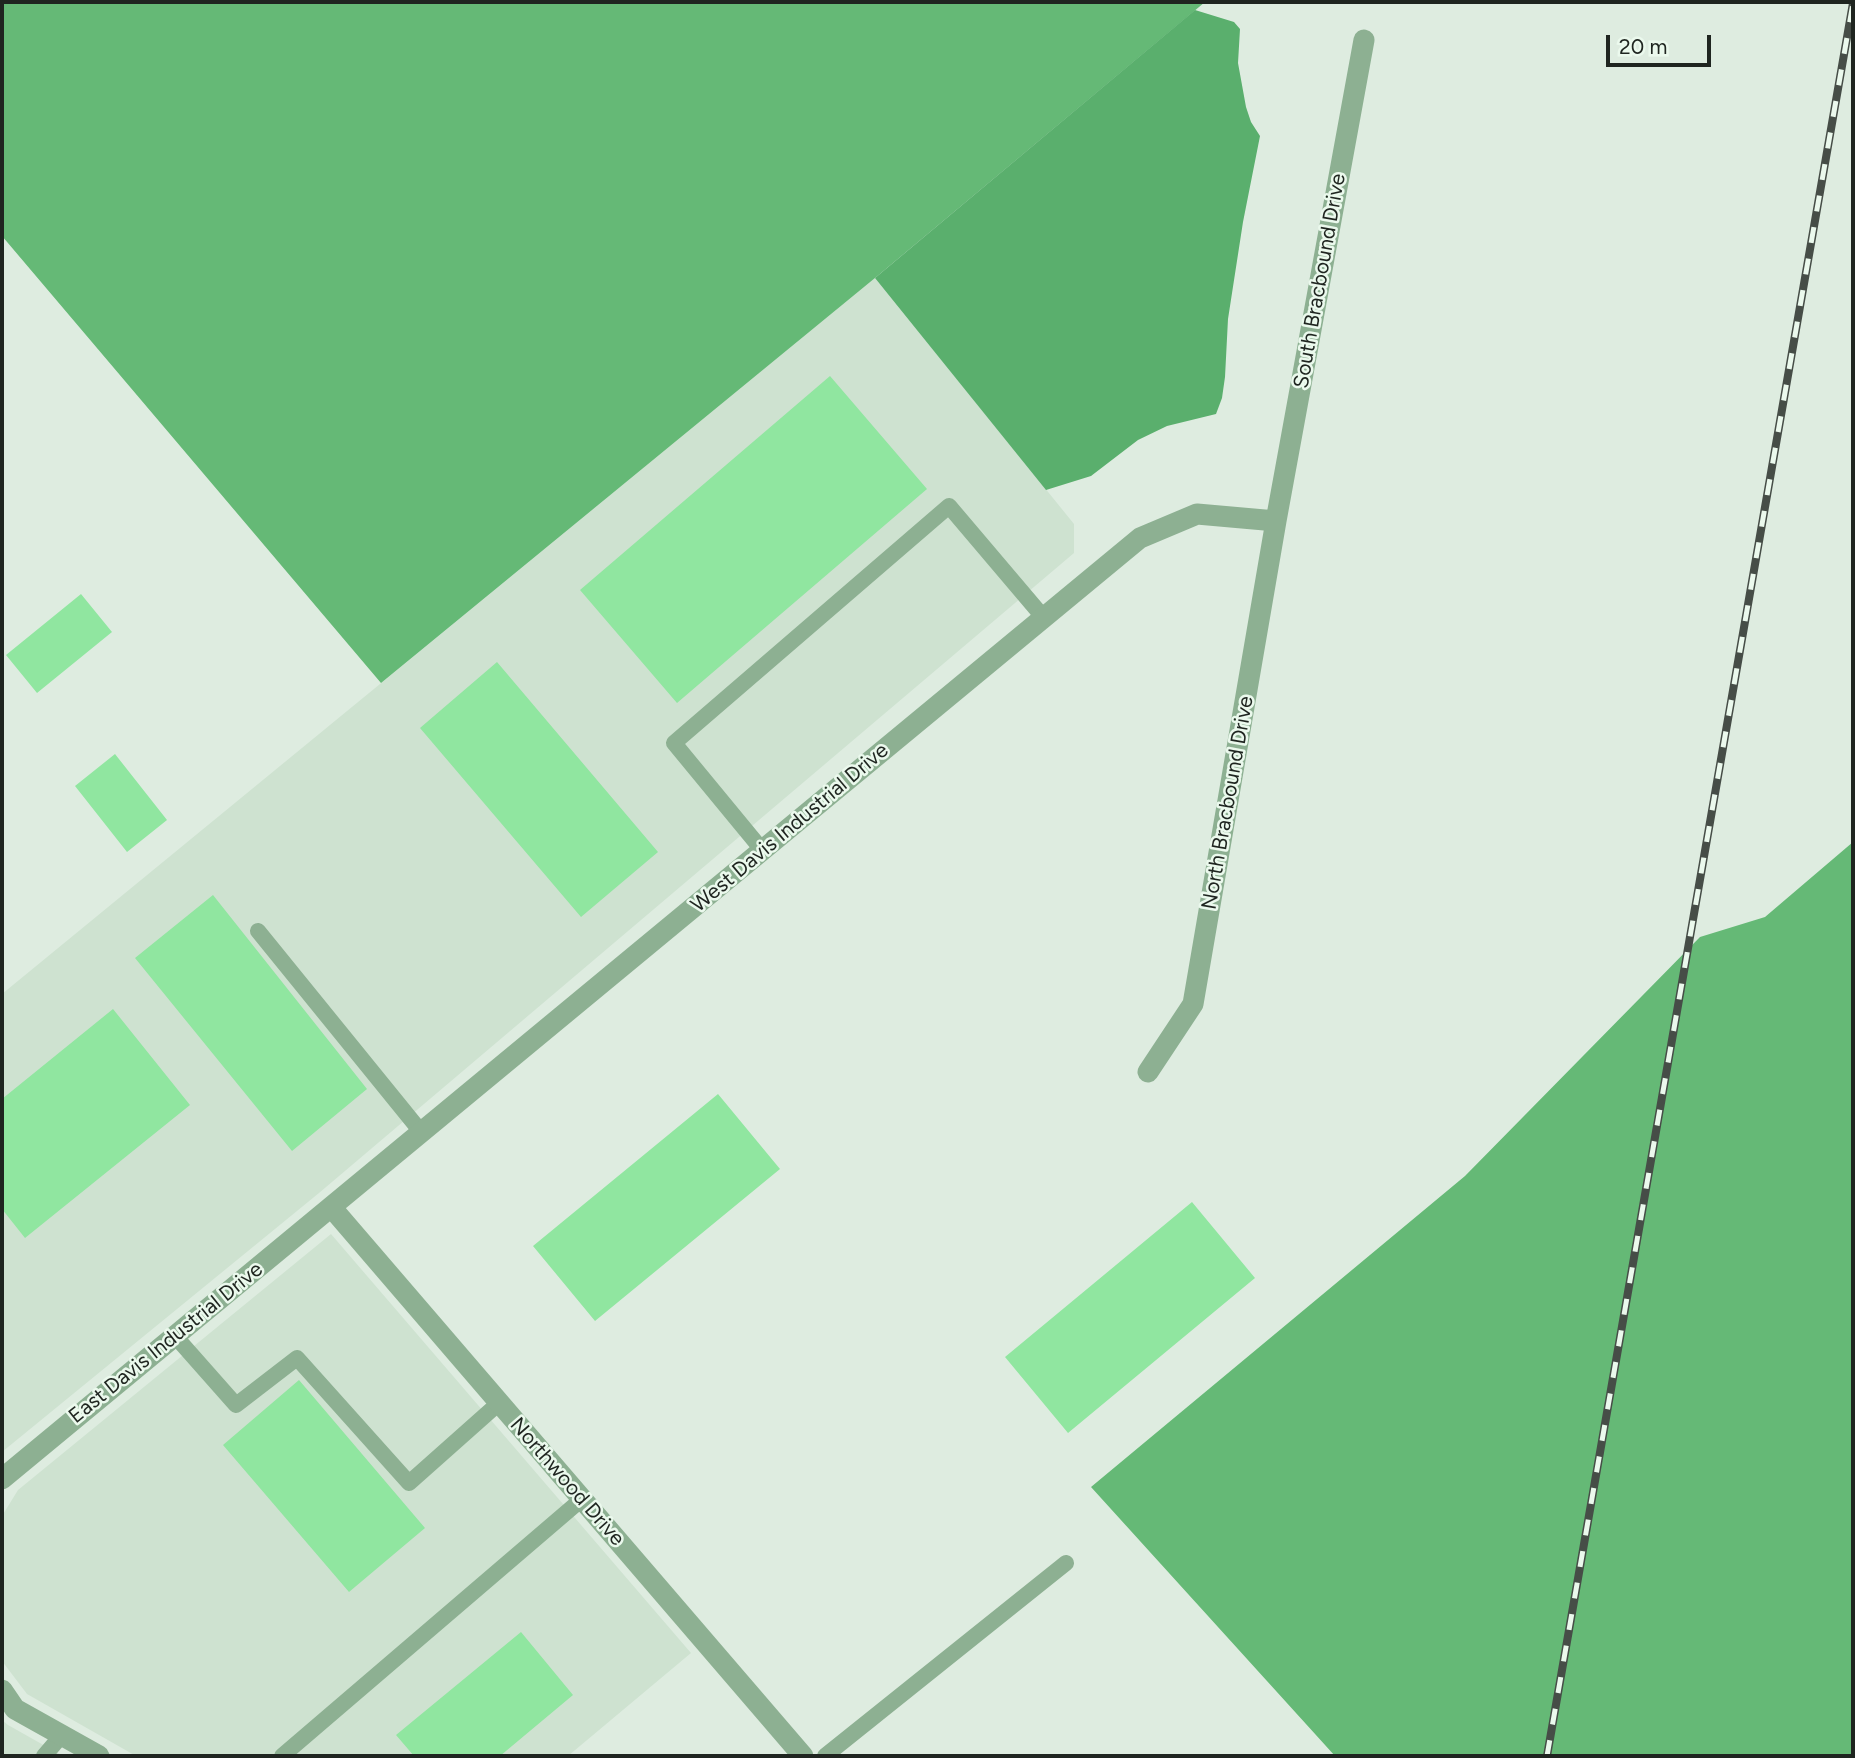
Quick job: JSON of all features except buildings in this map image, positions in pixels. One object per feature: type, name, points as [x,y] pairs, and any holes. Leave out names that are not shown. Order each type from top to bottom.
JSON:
[{"type":"street","name":"South Bracbound Drive","points":[[1276,521],[1364,40]]},
{"type":"street","name":"West Davis Industrial Drive","points":[[332,1208],[1140,538],[1197,514],[1276,521]]},
{"type":"street","name":"North Bracbound Drive","points":[[1148,1072],[1193,1004],[1276,521]]},
{"type":"street","name":"East Davis Industrial Drive","points":[[2,1479],[332,1208]]},
{"type":"street","name":"Northwood Drive","points":[[332,1208],[803,1756]]},
{"type":"street","points":[[2,1690],[15,1709],[99,1756]]},
{"type":"lane","points":[[762,852],[674,743],[949,506],[1044,618]]},
{"type":"lane","points":[[258,931],[422,1133]]},
{"type":"lane","points":[[175,1336],[236,1405],[297,1358],[409,1483],[499,1403]]},
{"type":"lane","points":[[282,1756],[582,1500]]},
{"type":"lane","points":[[824,1756],[1066,1563]]},
{"type":"lane","points":[[44,1756],[62,1735]]},
{"type":"shaded area","points":[[2,2],[1205,2],[875,278],[381,683],[2,236]]},
{"type":"shaded area","points":[[1195,10],[1234,22],[1240,29],[1238,63],[1246,107],[1260,136],[1228,319],[1222,398],[1216,414],[1167,426],[1138,440],[1091,476],[1046,490],[875,278]]},
{"type":"shaded area","points":[[875,278],[1074,524],[1074,553],[319,1193],[2,1452],[2,994]]},
{"type":"shaded area","points":[[1853,842],[1853,1756],[1335,1756],[1091,1487],[1465,1176],[1700,937],[1765,917]]},
{"type":"shaded area","points":[[331,1234],[691,1653],[568,1756],[136,1756],[27,1694],[2,1661],[2,1516],[18,1490]]},
{"type":"shaded area","points":[[2,1720],[8,1725],[63,1756],[2,1756]]},
{"type":"railway","points":[[1547,1756],[1853,3]]}]
